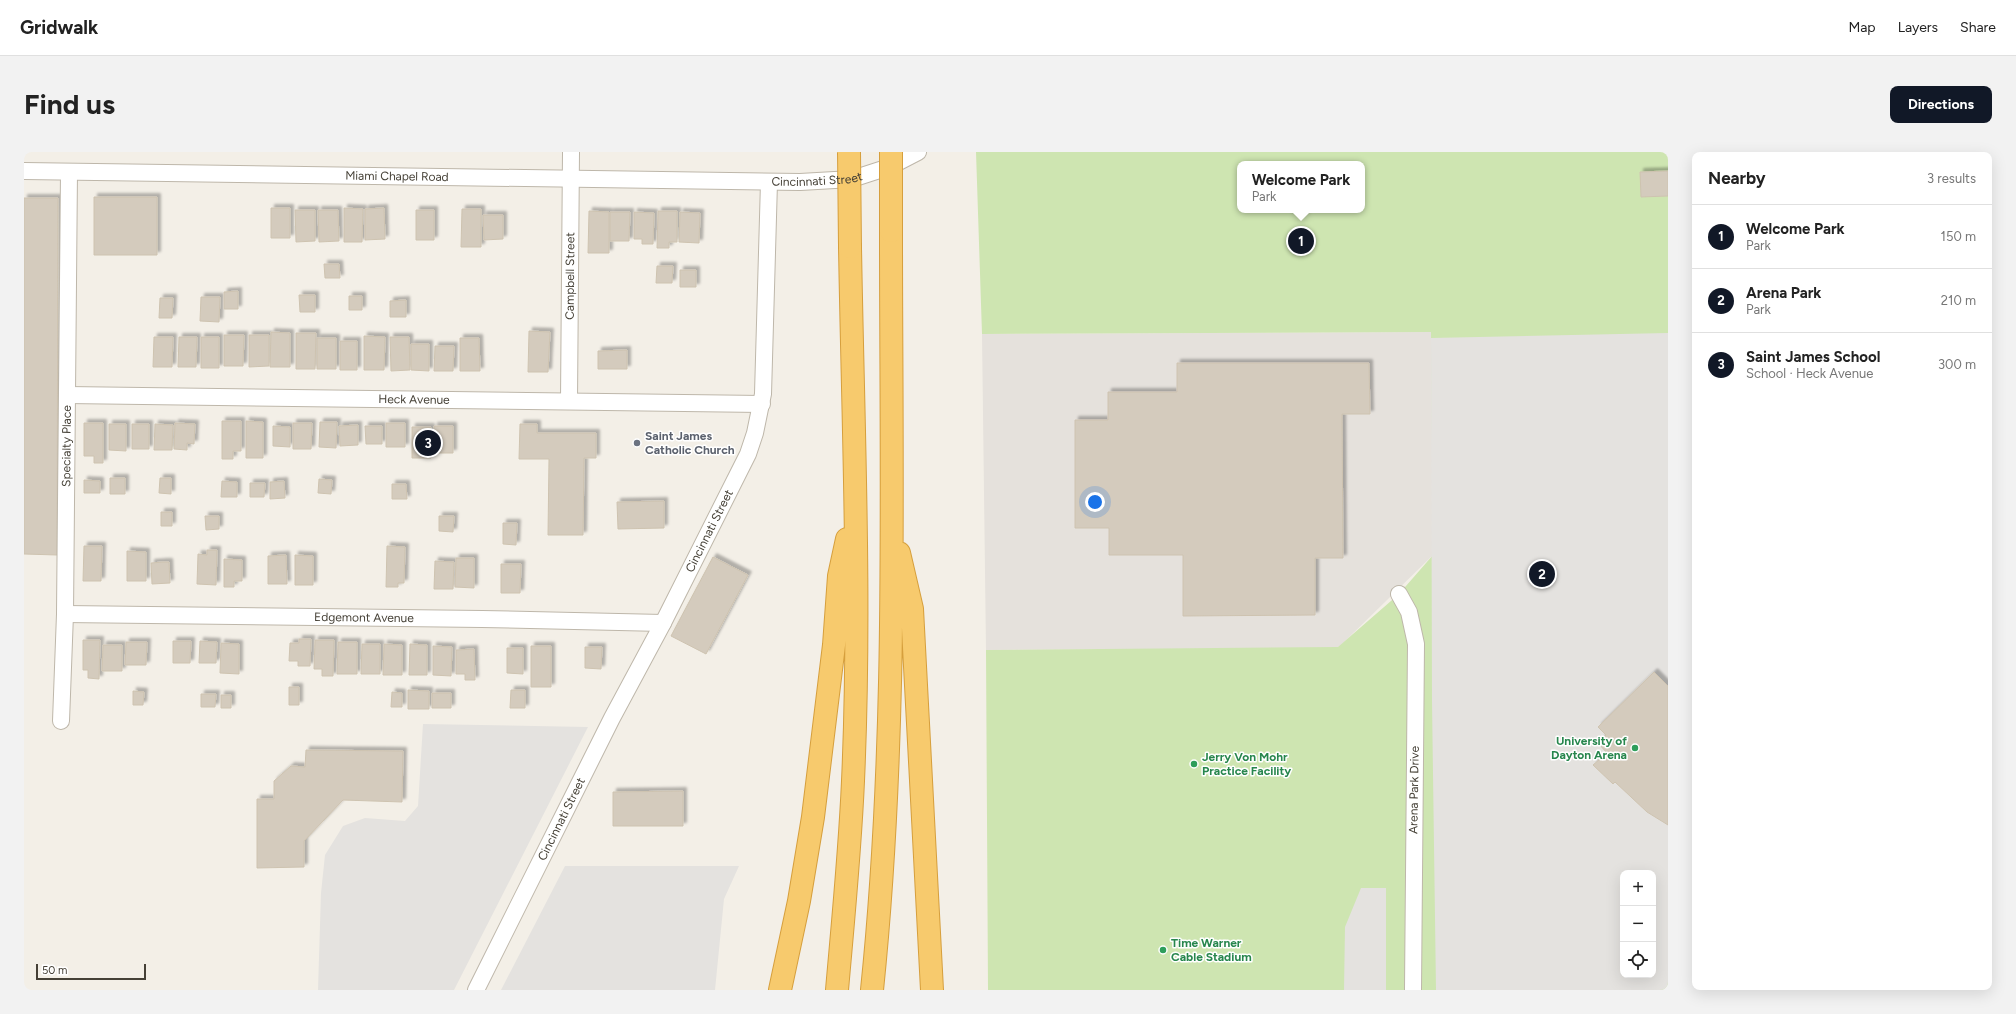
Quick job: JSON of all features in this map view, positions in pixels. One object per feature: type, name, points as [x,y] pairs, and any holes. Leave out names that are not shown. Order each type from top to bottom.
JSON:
[{"type":"highway","points":[[837,990],[853,781],[856,642],[849,152]]},
{"type":"highway","points":[[872,990],[880,898],[886,795],[889,702],[891,517],[891,152]]},
{"type":"highway","points":[[780,990],[799,901],[813,817],[834,645],[839,576],[854,509]]},
{"type":"highway","points":[[891,517],[912,609],[932,990]]},
{"type":"street","name":"Campbell Street","points":[[569,400],[571,152]]},
{"type":"street","name":"Cincinnati Street","points":[[476,990],[612,718],[663,623],[740,471],[755,433],[762,404],[769,182],[852,179],[889,167],[918,152]]},
{"type":"street","name":"Miami Chapel Road","points":[[24,171],[769,182]]},
{"type":"street","name":"Specialty Place","points":[[61,721],[65,614],[69,172]]},
{"type":"street","name":"Heck Avenue","points":[[67,395],[569,400],[762,404]]},
{"type":"street","name":"Arena Park Drive","points":[[1399,594],[1409,612],[1416,644],[1413,990]]},
{"type":"street","name":"Edgemont Avenue","points":[[65,614],[482,619],[663,623]]},
{"type":"shaded area","points":[[1431,332],[1433,555],[1338,648],[986,650],[982,334]]},
{"type":"shaded area","points":[[1668,333],[1668,990],[1436,990],[1432,701],[1431,338]]},
{"type":"shaded area","points":[[423,724],[588,727],[454,990],[318,990],[321,893],[325,855],[343,826],[365,818],[405,821],[418,806]]},
{"type":"shaded area","points":[[565,866],[739,866],[724,899],[715,990],[501,990]]},
{"type":"shaded area","points":[[1361,888],[1386,888],[1386,990],[1344,990],[1345,927]]},
{"type":"green space","points":[[976,152],[1668,152],[1668,990],[988,990],[986,650],[1338,647],[1399,594],[1433,555],[1431,332],[982,334]]},
{"type":"building","points":[[1668,171],[1668,196],[1641,197],[1640,172]]},
{"type":"building","points":[[94,197],[157,197],[157,255],[94,255]]},
{"type":"building","points":[[24,198],[58,198],[57,555],[24,554]]},
{"type":"building","points":[[271,208],[290,208],[290,238],[271,238]]},
{"type":"building","points":[[344,208],[363,209],[362,242],[344,242]]},
{"type":"building","points":[[384,208],[385,239],[365,240],[365,209]]},
{"type":"building","points":[[462,209],[481,209],[481,247],[461,247]]},
{"type":"building","points":[[295,210],[315,210],[315,241],[296,242]]},
{"type":"building","points":[[318,210],[338,210],[339,241],[319,242]]},
{"type":"building","points":[[416,210],[434,210],[434,240],[416,240]]},
{"type":"building","points":[[589,211],[609,212],[609,253],[588,253]]},
{"type":"building","points":[[658,211],[677,211],[677,242],[669,242],[669,248],[657,248]]},
{"type":"building","points":[[610,212],[630,212],[629,241],[610,241]]},
{"type":"building","points":[[634,212],[654,213],[653,244],[642,244],[642,239],[634,239]]},
{"type":"building","points":[[680,212],[700,213],[699,243],[679,242]]},
{"type":"building","points":[[483,215],[503,215],[503,239],[484,240]]},
{"type":"building","points":[[324,264],[339,264],[340,278],[325,278]]},
{"type":"building","points":[[657,266],[673,266],[672,283],[656,283]]},
{"type":"building","points":[[680,270],[696,270],[696,287],[680,287]]},
{"type":"building","points":[[238,291],[238,309],[224,309],[224,292]]},
{"type":"building","points":[[299,295],[315,295],[315,312],[300,312]]},
{"type":"building","points":[[349,296],[362,296],[362,310],[349,310]]},
{"type":"building","points":[[201,297],[220,297],[219,322],[200,321]]},
{"type":"building","points":[[160,298],[173,298],[172,318],[159,318]]},
{"type":"building","points":[[406,300],[406,317],[390,317],[390,301]]},
{"type":"building","points":[[529,331],[550,332],[548,372],[528,372]]},
{"type":"building","points":[[271,332],[290,333],[290,367],[270,367]]},
{"type":"building","points":[[296,333],[316,333],[315,369],[296,369]]},
{"type":"building","points":[[224,335],[244,335],[243,366],[224,366]]},
{"type":"building","points":[[249,335],[269,335],[269,366],[249,367]]},
{"type":"building","points":[[364,336],[385,337],[384,370],[364,370]]},
{"type":"building","points":[[154,337],[173,337],[172,367],[153,367]]},
{"type":"building","points":[[179,337],[197,337],[196,367],[178,367]]},
{"type":"building","points":[[201,337],[219,337],[219,368],[201,368]]},
{"type":"building","points":[[390,337],[409,337],[410,370],[391,371]]},
{"type":"building","points":[[317,338],[336,338],[336,369],[317,369]]},
{"type":"building","points":[[460,338],[479,338],[480,371],[460,371]]},
{"type":"building","points":[[340,341],[357,341],[357,370],[340,370]]},
{"type":"building","points":[[411,344],[429,344],[429,371],[411,370]]},
{"type":"building","points":[[435,346],[454,346],[453,371],[434,371]]},
{"type":"building","points":[[627,350],[627,369],[598,369],[598,351]]},
{"type":"building","points":[[1177,363],[1369,363],[1370,414],[1342,414],[1343,558],[1315,558],[1315,615],[1183,616],[1183,555],[1109,555],[1109,528],[1075,528],[1075,420],[1108,420],[1108,392],[1177,392]]},
{"type":"building","points":[[222,421],[241,421],[241,451],[233,451],[233,459],[222,459]]},
{"type":"building","points":[[246,421],[263,422],[263,458],[246,458]]},
{"type":"building","points":[[320,422],[337,422],[336,448],[319,447]]},
{"type":"building","points":[[84,423],[103,423],[103,463],[94,463],[94,456],[84,456]]},
{"type":"building","points":[[175,423],[195,424],[194,444],[187,443],[187,450],[174,449]]},
{"type":"building","points":[[293,423],[312,423],[311,449],[293,449]]},
{"type":"building","points":[[386,423],[405,423],[405,447],[386,447]]},
{"type":"building","points":[[109,424],[126,424],[126,451],[109,450]]},
{"type":"building","points":[[132,424],[149,424],[149,449],[132,449]]},
{"type":"building","points":[[155,424],[173,425],[172,450],[154,450]]},
{"type":"building","points":[[520,424],[537,424],[537,433],[596,433],[596,458],[584,458],[583,535],[548,535],[549,459],[519,459]]},
{"type":"building","points":[[358,425],[358,445],[340,446],[339,426]]},
{"type":"building","points":[[273,426],[290,427],[290,447],[273,446]]},
{"type":"building","points":[[365,426],[382,426],[382,444],[366,444]]},
{"type":"building","points":[[434,426],[453,426],[453,453],[434,453]]},
{"type":"building","points":[[412,427],[431,427],[431,458],[412,458]]},
{"type":"building","points":[[110,478],[125,478],[125,494],[110,494]]},
{"type":"building","points":[[160,478],[171,478],[171,494],[159,493]]},
{"type":"building","points":[[319,479],[332,480],[331,494],[318,493]]},
{"type":"building","points":[[84,480],[100,481],[100,493],[84,493]]},
{"type":"building","points":[[222,481],[237,482],[237,497],[221,497]]},
{"type":"building","points":[[284,481],[285,498],[270,499],[270,482]]},
{"type":"building","points":[[250,483],[265,483],[264,497],[250,497]]},
{"type":"building","points":[[392,484],[406,484],[407,499],[392,499]]},
{"type":"building","points":[[664,501],[664,528],[618,529],[617,502]]},
{"type":"building","points":[[161,512],[172,512],[172,526],[161,526]]},
{"type":"building","points":[[205,516],[219,516],[219,529],[206,530]]},
{"type":"building","points":[[439,516],[454,516],[453,532],[439,531]]},
{"type":"building","points":[[503,523],[517,523],[516,545],[503,544]]},
{"type":"building","points":[[84,546],[102,546],[101,581],[83,581]]},
{"type":"building","points":[[387,546],[405,547],[404,583],[398,583],[398,587],[386,587]]},
{"type":"building","points":[[207,550],[217,550],[216,585],[197,584],[198,554],[207,555]]},
{"type":"building","points":[[127,551],[146,552],[146,581],[127,581]]},
{"type":"building","points":[[286,555],[287,584],[268,584],[268,556]]},
{"type":"building","points":[[295,555],[313,556],[313,585],[295,585]]},
{"type":"building","points":[[713,557],[748,575],[706,654],[671,636]]},
{"type":"building","points":[[456,558],[474,558],[474,588],[455,587]]},
{"type":"building","points":[[224,559],[242,560],[242,581],[234,581],[234,587],[224,587]]},
{"type":"building","points":[[435,561],[454,562],[453,589],[434,589]]},
{"type":"building","points":[[169,562],[170,583],[152,584],[151,563]]},
{"type":"building","points":[[501,564],[521,564],[520,593],[501,593]]},
{"type":"building","points":[[299,639],[311,639],[310,666],[298,666],[298,661],[289,661],[290,643],[299,643]]},
{"type":"building","points":[[83,640],[100,640],[99,679],[88,678],[88,670],[83,670]]},
{"type":"building","points":[[315,640],[334,640],[333,676],[322,676],[322,669],[314,669]]},
{"type":"building","points":[[173,641],[191,641],[190,663],[173,663]]},
{"type":"building","points":[[200,641],[217,642],[216,663],[199,663]]},
{"type":"building","points":[[126,642],[147,642],[146,665],[125,665]]},
{"type":"building","points":[[338,642],[357,642],[357,674],[337,674]]},
{"type":"building","points":[[221,643],[239,644],[239,674],[220,673]]},
{"type":"building","points":[[362,644],[380,644],[380,674],[361,674]]},
{"type":"building","points":[[384,644],[402,645],[402,675],[383,675]]},
{"type":"building","points":[[410,644],[427,645],[427,675],[409,675]]},
{"type":"building","points":[[103,645],[122,645],[122,671],[102,671]]},
{"type":"building","points":[[433,646],[452,647],[451,676],[433,675]]},
{"type":"building","points":[[531,646],[551,646],[551,687],[531,687]]},
{"type":"building","points":[[585,647],[602,647],[601,669],[585,668]]},
{"type":"building","points":[[507,648],[523,648],[523,674],[507,673]]},
{"type":"building","points":[[474,649],[475,680],[465,680],[465,674],[456,674],[456,650]]},
{"type":"building","name":"University of Dayton Arena","points":[[1654,672],[1668,686],[1668,825],[1647,812],[1615,782],[1613,784],[1593,765],[1607,753],[1598,743],[1606,735],[1598,727]]},
{"type":"building","points":[[289,687],[299,687],[299,705],[289,705]]},
{"type":"building","points":[[408,690],[429,691],[429,709],[408,709]]},
{"type":"building","points":[[511,690],[525,690],[525,708],[510,708]]},
{"type":"building","points":[[133,691],[144,692],[143,705],[133,705]]},
{"type":"building","points":[[392,692],[402,693],[402,707],[391,707]]},
{"type":"building","points":[[432,693],[451,693],[451,708],[432,708]]},
{"type":"building","points":[[201,694],[216,694],[215,707],[201,707]]},
{"type":"building","points":[[221,695],[231,695],[231,708],[221,708]]},
{"type":"building","points":[[306,750],[403,751],[402,802],[343,800],[304,841],[304,867],[257,868],[257,799],[274,799],[274,781],[291,766],[305,767]]},
{"type":"building","points":[[683,791],[683,826],[613,826],[613,792]]},
{"type":"place","name":"Welcome Park","points":[[1301,241]]},
{"type":"place","name":"Saint James School","points":[[428,443]]},
{"type":"place","name":"Saint James Catholic Church","points":[[637,443]]},
{"type":"place","name":"Arena Park","points":[[1542,574]]},
{"type":"place","name":"University of Dayton Arena","points":[[1635,748]]},
{"type":"place","name":"Jerry Von Mohr Practice Facility","points":[[1194,764]]},
{"type":"place","name":"Time Warner Cable Stadium","points":[[1163,950]]}]
